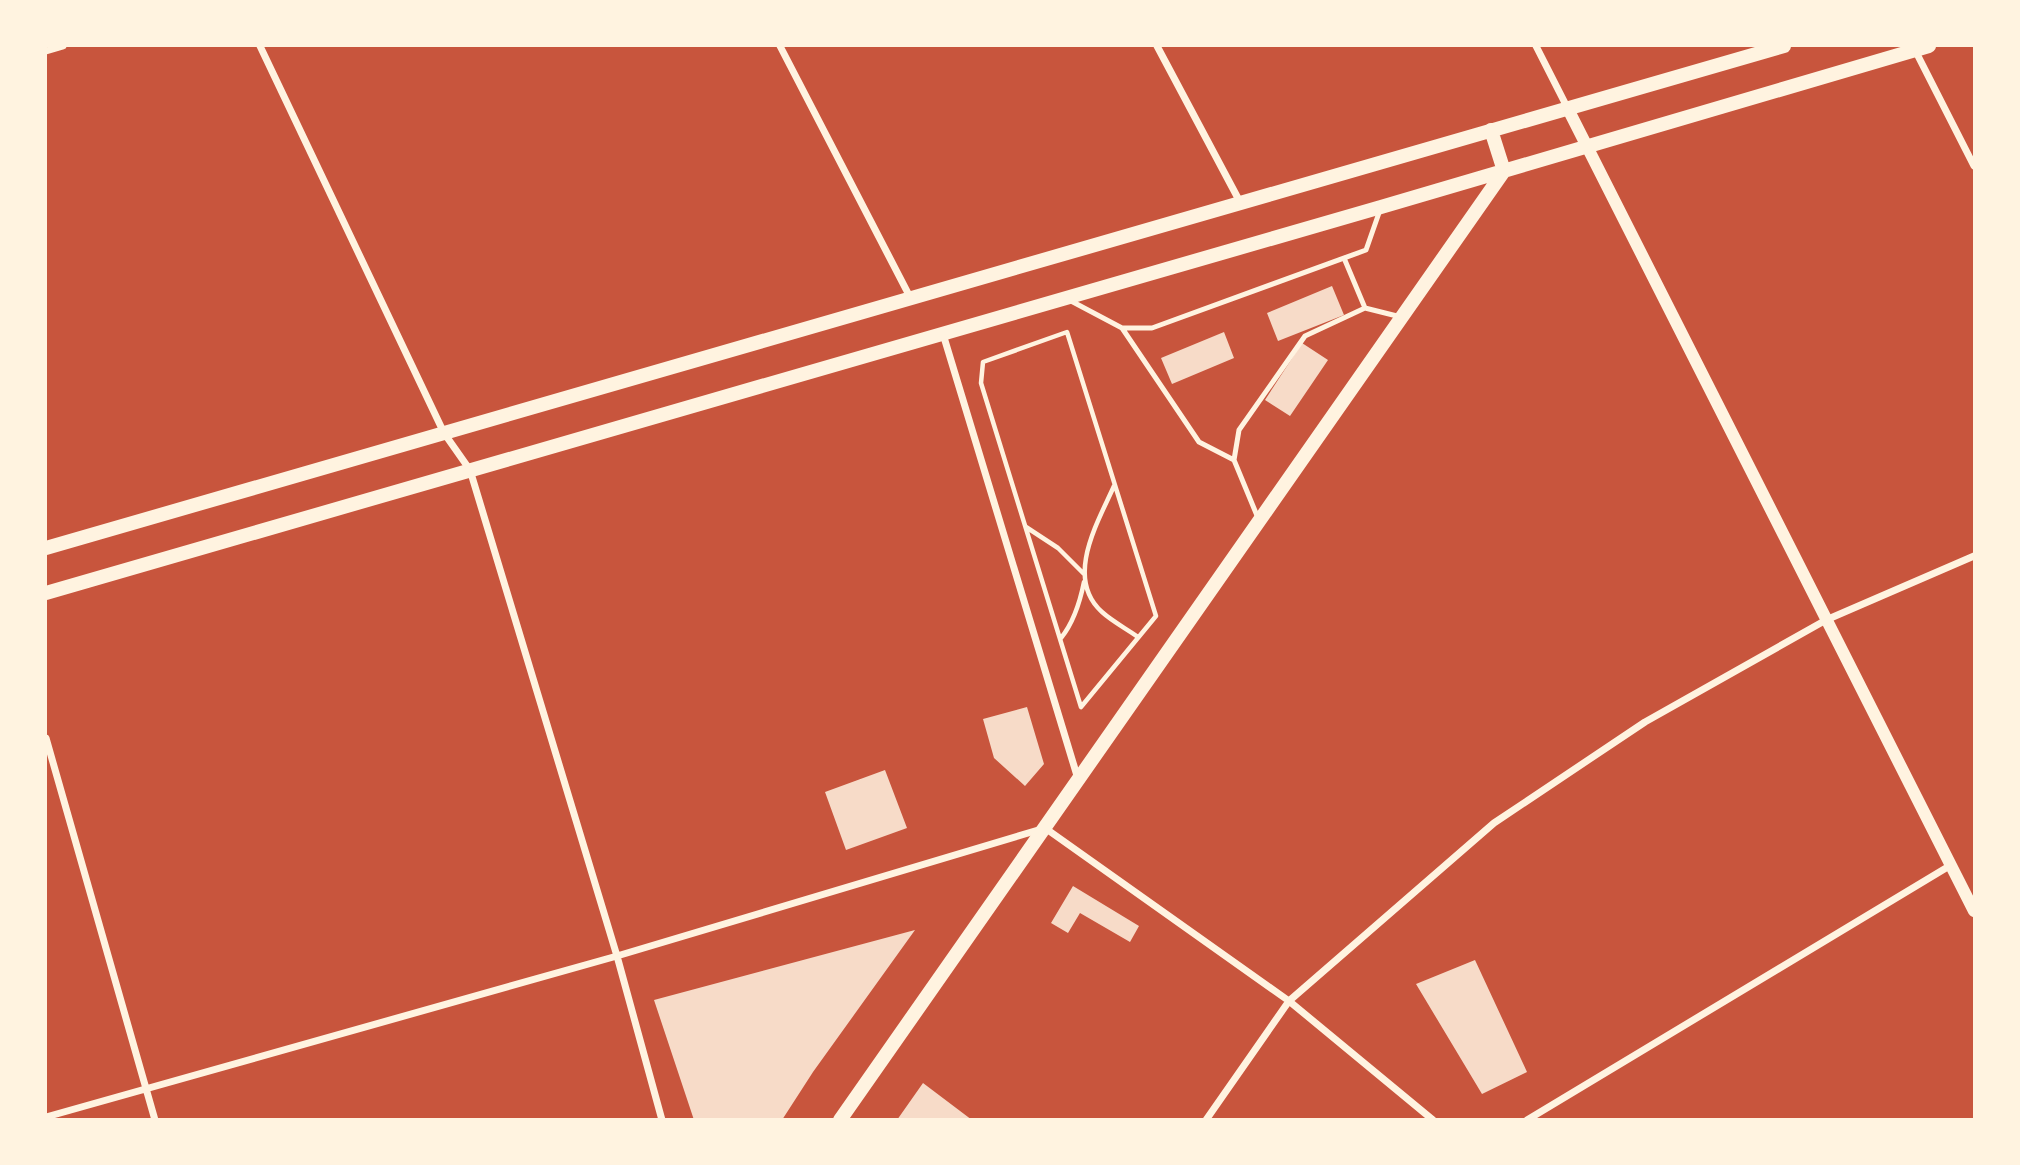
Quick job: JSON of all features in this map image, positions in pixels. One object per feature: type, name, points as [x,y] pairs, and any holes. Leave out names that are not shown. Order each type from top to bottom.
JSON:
[{"type":"main road","points":[[46,548],[1784,46]]},
{"type":"main road","points":[[46,593],[1922,48]]},
{"type":"main road","points":[[1491,130],[1504,170]]},
{"type":"main road","points":[[840,1119],[1504,170]]},
{"type":"street","points":[[46,51],[63,46]]},
{"type":"street","points":[[260,46],[444,433],[470,470],[617,956],[662,1119]]},
{"type":"street","points":[[780,46],[910,297]]},
{"type":"street","points":[[1157,46],[1240,202]]},
{"type":"street","points":[[1536,46],[1975,911]]},
{"type":"street","points":[[1922,48],[1975,166]]},
{"type":"street","points":[[943,334],[1079,780]]},
{"type":"street","points":[[1206,1119],[1289,1001],[1494,823],[1645,722],[1826,620],[1975,556]]},
{"type":"street","points":[[46,738],[155,1119]]},
{"type":"street","points":[[46,1117],[617,956],[1045,828],[1289,1001],[1433,1119]]},
{"type":"street","points":[[1527,1119],[1951,865]]},
{"type":"lane","points":[[1065,298],[1122,328],[1152,328],[1366,250],[1381,207]]},
{"type":"lane","points":[[1343,258],[1365,308]]},
{"type":"lane","points":[[1259,520],[1234,460],[1239,430],[1305,336],[1365,308],[1401,317]]},
{"type":"lane","points":[[1122,328],[1199,442],[1234,460]]},
{"type":"path","points":[[1066,332],[1156,616],[1081,707],[1025,527],[981,383],[983,362],[1066,332]]},
{"type":"path","points":[[1060,639],[1068,630],[1079,604],[1087,549],[1115,485]]},
{"type":"path","points":[[1025,527],[1058,548],[1085,575],[1091,599],[1102,612],[1139,637]]},
{"type":"building","points":[[1332,286],[1344,315],[1278,341],[1267,313]]},
{"type":"building","points":[[1224,332],[1234,358],[1172,384],[1161,358]]},
{"type":"building","points":[[1302,343],[1328,360],[1290,416],[1265,400]]},
{"type":"building","points":[[1027,707],[1044,764],[1025,786],[994,758],[983,719]]},
{"type":"building","points":[[885,770],[907,828],[846,850],[825,792]]},
{"type":"building","points":[[1073,886],[1139,926],[1130,942],[1080,913],[1068,933],[1051,923]]},
{"type":"building","points":[[915,930],[813,1072],[782,1120],[694,1120],[654,1000]]},
{"type":"building","points":[[1475,960],[1527,1072],[1482,1094],[1416,984]]},
{"type":"building","points":[[923,1083],[972,1120],[897,1120]]}]
